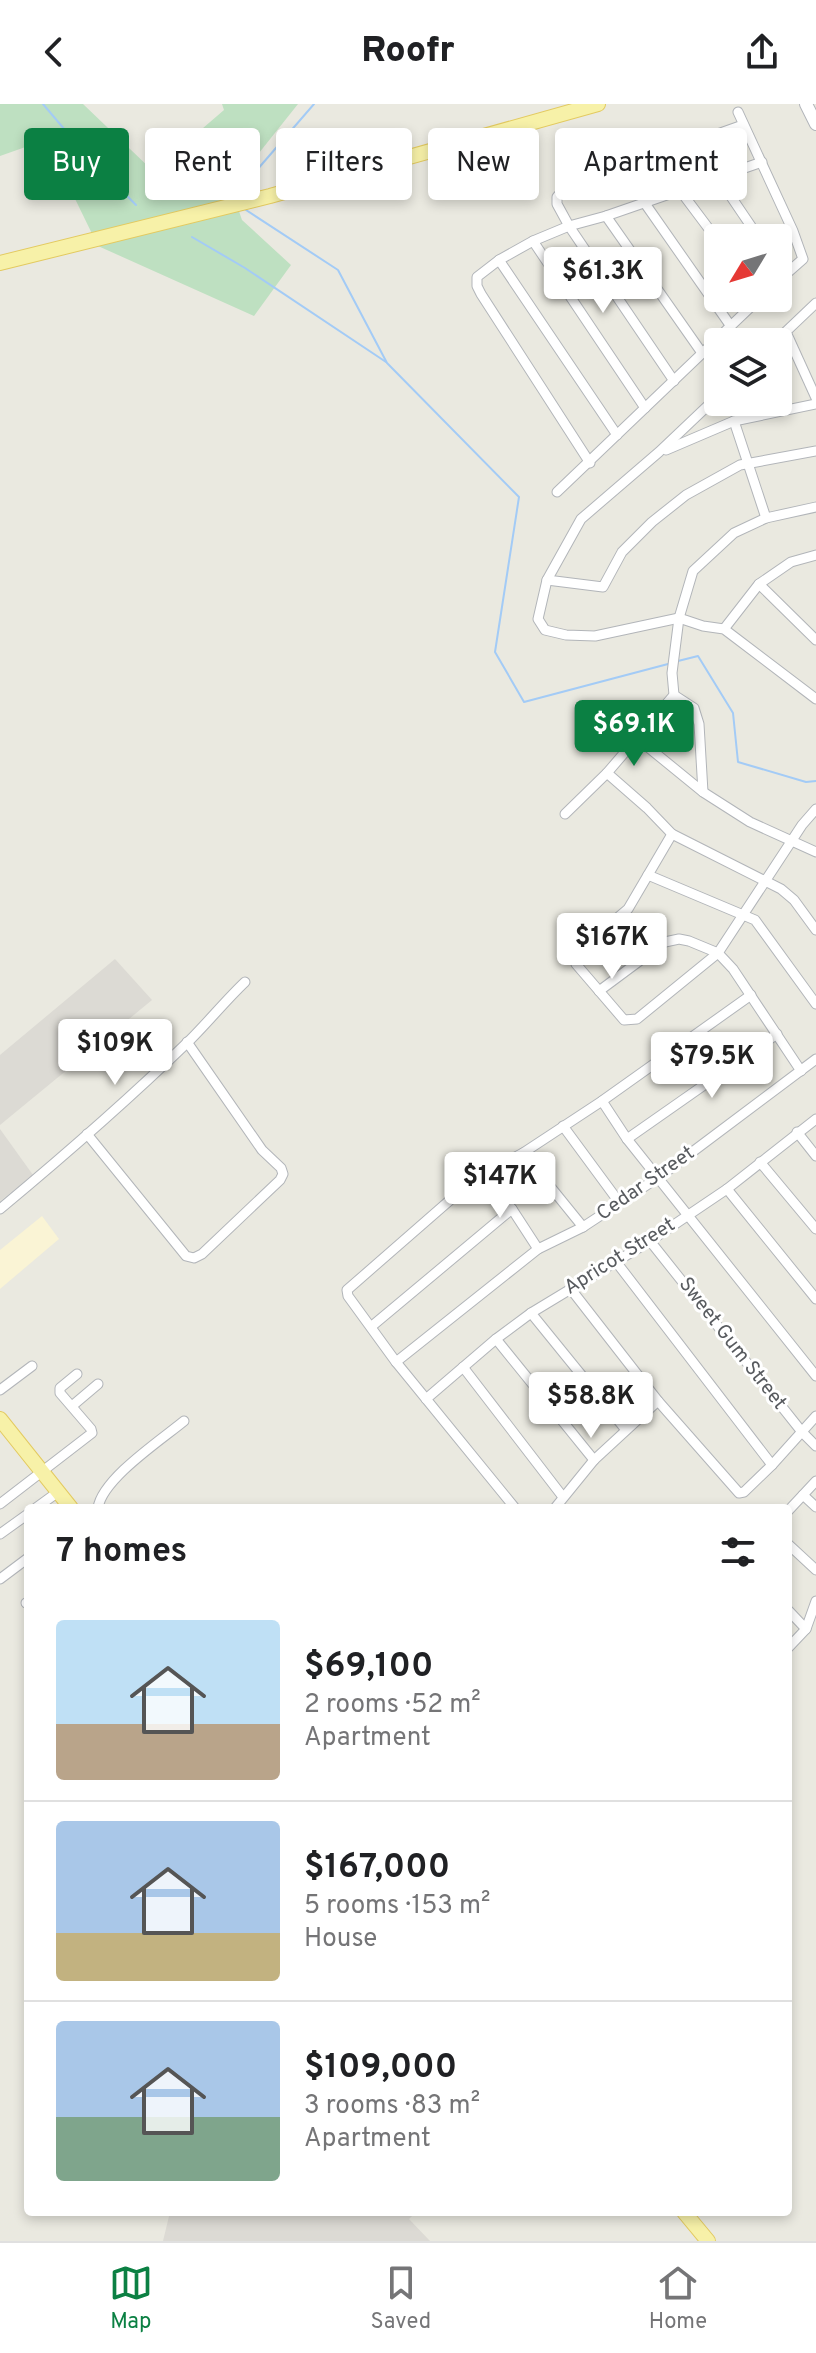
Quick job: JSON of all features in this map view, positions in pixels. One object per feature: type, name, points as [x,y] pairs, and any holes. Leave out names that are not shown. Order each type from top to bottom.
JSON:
[{"type":"main road","points":[[0,263],[225,208],[598,104]]},
{"type":"main road","points":[[0,1419],[68,1504]]},
{"type":"main road","points":[[687,2216],[708,2241]]},
{"type":"street","points":[[806,104],[816,124]]},
{"type":"street","points":[[738,112],[788,224]]},
{"type":"street","points":[[674,381],[569,226],[557,200],[565,188],[743,125]]},
{"type":"street","points":[[747,167],[762,162]]},
{"type":"street","points":[[590,463],[476,280],[499,260],[533,241],[649,200]]},
{"type":"street","points":[[687,200],[705,224]]},
{"type":"street","points":[[733,200],[750,224]]},
{"type":"street","points":[[644,202],[730,325]]},
{"type":"street","points":[[606,216],[702,353]]},
{"type":"street","points":[[792,233],[803,259],[792,266]]},
{"type":"street","points":[[533,241],[645,408]]},
{"type":"street","points":[[499,260],[617,435]]},
{"type":"street","points":[[790,328],[816,303]]},
{"type":"street","points":[[557,492],[744,312]]},
{"type":"street","points":[[792,345],[816,398]]},
{"type":"street","points":[[659,452],[734,421],[816,404]]},
{"type":"street","points":[[704,409],[581,519],[547,580],[538,619],[545,630],[566,635],[595,636],[679,618],[724,629],[816,699]]},
{"type":"street","points":[[734,421],[766,518]]},
{"type":"street","points":[[547,580],[603,587],[622,552],[652,522],[686,495],[734,468],[816,451]]},
{"type":"street","points":[[565,814],[607,773],[674,695],[672,673],[677,630],[693,571],[734,533],[766,518],[816,507]]},
{"type":"street","points":[[724,629],[759,584],[791,562],[816,555]]},
{"type":"street","points":[[759,584],[816,640]]},
{"type":"street","points":[[674,695],[694,708],[699,724],[703,792]]},
{"type":"street","points":[[638,739],[703,792],[750,822],[816,852]]},
{"type":"street","points":[[607,773],[672,834],[781,889],[794,900],[816,930]]},
{"type":"street","points":[[672,834],[628,909],[574,958],[624,1020],[637,1019],[718,953],[791,841],[816,809]]},
{"type":"street","points":[[648,875],[755,920],[816,1004]]},
{"type":"street","points":[[599,991],[665,942],[679,939],[718,953],[733,969],[801,1071]]},
{"type":"street","points":[[0,1209],[38,1179],[187,1042],[245,982]]},
{"type":"street","points":[[512,1504],[396,1362],[348,1296],[347,1290],[465,1187],[602,1101],[751,995]]},
{"type":"street","points":[[627,1139],[777,1034]]},
{"type":"street","points":[[87,1134],[186,1256],[194,1258],[202,1254],[283,1174],[281,1168],[262,1150],[187,1042]]},
{"type":"street","name":"Cedar Street","points":[[396,1362],[538,1249],[583,1227],[659,1177],[816,1059]]},
{"type":"street","points":[[602,1101],[627,1139],[686,1215],[816,1376]]},
{"type":"street","name":"Apricot Street","points":[[426,1399],[531,1313],[617,1263],[727,1189],[816,1119]]},
{"type":"street","points":[[563,1126],[619,1202]]},
{"type":"street","points":[[797,1132],[816,1156]]},
{"type":"street","points":[[523,1153],[583,1227]]},
{"type":"street","points":[[760,1162],[816,1229]]},
{"type":"street","points":[[483,1174],[512,1209],[538,1249]]},
{"type":"street","points":[[727,1189],[816,1299]]},
{"type":"street","points":[[372,1326],[512,1209]]},
{"type":"street","name":"Sweet Gum Street","points":[[650,1241],[816,1446]]},
{"type":"street","points":[[617,1263],[772,1465]]},
{"type":"street","points":[[570,1288],[658,1401],[739,1493],[744,1492],[772,1465],[816,1416]]},
{"type":"street","points":[[531,1313],[626,1430]]},
{"type":"street","points":[[496,1339],[594,1460]]},
{"type":"street","points":[[0,1390],[32,1366]]},
{"type":"street","points":[[463,1367],[563,1497]]},
{"type":"street","points":[[0,1504],[92,1433],[59,1391],[77,1374]]},
{"type":"street","points":[[72,1406],[98,1384]]},
{"type":"street","points":[[558,1504],[594,1460],[658,1401]]},
{"type":"street","points":[[98,1504],[113,1480],[184,1421]]},
{"type":"street","points":[[792,1507],[816,1481]]},
{"type":"street","points":[[42,1504],[58,1492]]},
{"type":"street","points":[[803,1495],[816,1507]]},
{"type":"street","points":[[0,1534],[24,1517]]},
{"type":"street","points":[[792,1548],[816,1570]]},
{"type":"street","points":[[0,1579],[24,1561]]},
{"type":"street","points":[[792,1644],[806,1629],[816,1601]]},
{"type":"street","points":[[792,1614],[806,1629]]},
{"type":"shaded area","points":[[115,959],[152,1000],[0,1125],[0,1055]]},
{"type":"shaded area","points":[[0,1129],[33,1175],[0,1201]]},
{"type":"shaded area","points":[[42,1216],[59,1239],[0,1289],[0,1250]]},
{"type":"shaded area","points":[[169,2216],[412,2216],[409,2219],[430,2241],[163,2241]]},
{"type":"green space","points":[[0,104],[83,104],[108,128],[24,128],[24,148],[0,156]]},
{"type":"green space","points":[[222,104],[298,104],[260,152],[260,128],[203,128],[224,110]]},
{"type":"green space","points":[[129,148],[145,163],[145,200],[235,200],[242,220],[291,265],[254,316],[98,246],[76,200],[129,200]]},
{"type":"waterway","points":[[43,104],[82,150],[136,205]]},
{"type":"waterway","points":[[260,166],[314,104]]},
{"type":"waterway","points":[[246,210],[338,270],[387,363],[519,497],[495,652],[524,702],[668,664]]},
{"type":"waterway","points":[[192,237],[245,268],[386,362]]},
{"type":"waterway","points":[[678,661],[698,656],[733,713],[738,762],[806,782],[816,781]]}]
